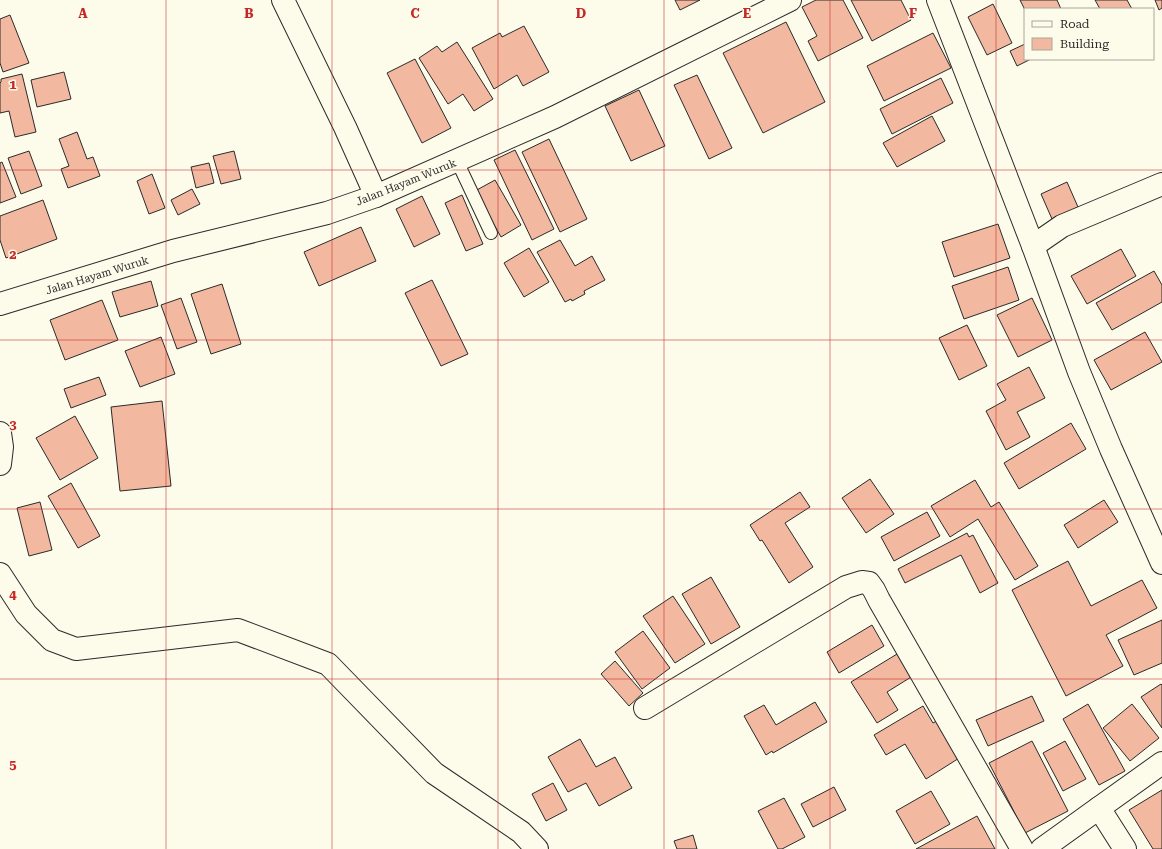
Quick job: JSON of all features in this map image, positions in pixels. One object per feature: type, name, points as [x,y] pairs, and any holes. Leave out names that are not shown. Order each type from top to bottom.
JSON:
[{"type":"street","points":[[283,0],[345,127],[376,196]]},
{"type":"street","name":"Jalan Hayam Wuruk","points":[[0,304],[173,251],[327,213],[376,196],[554,117],[790,0]]},
{"type":"street","points":[[938,0],[1033,246],[1079,372],[1111,449],[1162,563]]},
{"type":"street","points":[[1033,246],[1062,226],[1162,184]]},
{"type":"street","points":[[0,433],[2,447],[0,464]]},
{"type":"street","points":[[0,574],[26,614],[41,630],[52,640],[76,649],[238,630],[328,664],[434,773],[521,832],[537,849]]},
{"type":"street","points":[[645,708],[846,587],[862,582],[869,583],[1022,849]]},
{"type":"street","points":[[1042,849],[1162,763]]},
{"type":"street","points":[[1099,808],[1125,849]]},
{"type":"lane","points":[[457,161],[491,232]]},
{"type":"building","points":[[675,0],[700,0],[680,10]]},
{"type":"building","points":[[816,0],[843,0],[863,38],[818,61],[808,41],[817,36],[802,7]]},
{"type":"building","points":[[851,0],[901,0],[911,20],[872,41]]},
{"type":"building","points":[[1020,0],[1057,0],[1061,8],[1024,8]]},
{"type":"building","points":[[1095,0],[1127,0],[1131,8],[1099,8]]},
{"type":"building","points":[[1155,0],[1162,0],[1162,8],[1159,10]]},
{"type":"building","points":[[993,4],[1012,43],[987,55],[968,17]]},
{"type":"building","points":[[10,15],[29,63],[3,72],[0,63],[0,19]]},
{"type":"building","points":[[786,22],[825,102],[763,133],[723,53]]},
{"type":"building","points":[[524,26],[549,72],[523,86],[517,75],[494,89],[472,48],[500,33],[502,37]]},
{"type":"building","points":[[933,33],[951,68],[884,101],[867,66]]},
{"type":"building","points":[[457,42],[493,99],[474,111],[463,94],[448,104],[419,58],[437,46],[442,52]]},
{"type":"building","points":[[1024,44],[1024,60],[1029,60],[1017,66],[1010,51]]},
{"type":"building","points":[[415,59],[451,128],[422,143],[387,73]]},
{"type":"building","points":[[64,72],[71,99],[37,107],[31,80]]},
{"type":"building","points":[[22,74],[36,132],[15,137],[9,111],[0,113],[0,83],[1,79]]},
{"type":"building","points":[[697,75],[732,148],[709,159],[674,85]]},
{"type":"building","points":[[941,78],[953,103],[892,134],[880,109]]},
{"type":"building","points":[[639,90],[665,146],[631,161],[605,106]]},
{"type":"building","points":[[932,116],[945,141],[897,167],[883,143]]},
{"type":"building","points":[[77,132],[87,159],[93,157],[100,176],[68,188],[61,169],[69,166],[59,139]]},
{"type":"building","points":[[549,139],[587,219],[560,232],[522,152]]},
{"type":"building","points":[[515,150],[554,229],[532,240],[494,160]]},
{"type":"building","points":[[29,151],[42,186],[21,194],[8,158]]},
{"type":"building","points":[[234,151],[241,179],[221,184],[213,156]]},
{"type":"building","points":[[2,162],[16,197],[0,203],[0,163]]},
{"type":"building","points":[[209,163],[214,183],[196,188],[191,167]]},
{"type":"building","points":[[152,174],[165,208],[149,214],[137,181]]},
{"type":"building","points":[[495,180],[521,225],[501,237],[475,191]]},
{"type":"building","points":[[1067,182],[1078,207],[1052,219],[1041,194]]},
{"type":"building","points":[[192,189],[200,204],[178,215],[171,200]]},
{"type":"building","points":[[462,195],[483,244],[466,251],[445,203]]},
{"type":"building","points":[[422,196],[440,234],[414,247],[396,209]]},
{"type":"building","points":[[43,200],[57,239],[6,258],[0,240],[0,216]]},
{"type":"building","points":[[998,224],[1010,258],[954,277],[942,242]]},
{"type":"building","points":[[361,227],[376,261],[319,286],[304,252]]},
{"type":"building","points":[[560,240],[575,266],[592,256],[605,280],[584,291],[585,294],[572,301],[571,299],[565,302],[537,252]]},
{"type":"building","points":[[529,248],[549,282],[524,297],[504,263]]},
{"type":"building","points":[[1121,249],[1136,276],[1087,304],[1071,276]]},
{"type":"building","points":[[1008,267],[1019,300],[964,319],[952,286]]},
{"type":"building","points":[[1154,271],[1162,285],[1162,302],[1112,330],[1096,303]]},
{"type":"building","points":[[432,280],[468,354],[441,366],[405,293]]},
{"type":"building","points":[[151,281],[158,306],[120,317],[112,292]]},
{"type":"building","points":[[222,284],[241,344],[211,354],[191,294]]},
{"type":"building","points":[[181,298],[197,342],[177,349],[161,305]]},
{"type":"building","points":[[1032,298],[1052,340],[1018,357],[997,315]]},
{"type":"building","points":[[102,300],[118,340],[65,360],[50,320]]},
{"type":"building","points":[[967,325],[987,366],[959,380],[939,338]]},
{"type":"building","points":[[1145,332],[1162,362],[1111,390],[1094,360]]},
{"type":"building","points":[[161,337],[175,374],[140,387],[125,351]]},
{"type":"building","points":[[1029,367],[1045,398],[1017,412],[1030,437],[1006,450],[986,411],[1006,400],[997,384]]},
{"type":"building","points":[[99,377],[106,395],[71,408],[64,389]]},
{"type":"building","points":[[162,401],[171,486],[120,491],[111,407]]},
{"type":"building","points":[[75,416],[98,458],[60,480],[36,438]]},
{"type":"building","points":[[1071,423],[1086,449],[1019,489],[1004,463]]},
{"type":"building","points":[[870,479],[894,514],[866,533],[842,498]]},
{"type":"building","points":[[975,480],[991,507],[999,502],[1038,566],[1015,580],[978,519],[950,537],[931,506]]},
{"type":"building","points":[[71,483],[100,536],[78,548],[48,496]]},
{"type":"building","points":[[800,492],[810,507],[785,523],[813,567],[789,583],[762,540],[760,541],[750,525]]},
{"type":"building","points":[[1104,500],[1118,522],[1078,548],[1064,525]]},
{"type":"building","points":[[40,502],[52,550],[29,556],[17,508]]},
{"type":"building","points":[[927,512],[940,536],[894,561],[881,537]]},
{"type":"building","points":[[967,533],[969,537],[973,535],[998,583],[980,593],[961,555],[905,583],[898,569]]},
{"type":"building","points":[[1068,561],[1091,606],[1142,580],[1157,608],[1106,635],[1123,666],[1066,696],[1012,590]]},
{"type":"building","points":[[711,577],[740,627],[711,644],[682,594]]},
{"type":"building","points":[[673,596],[705,644],[675,663],[643,616]]},
{"type":"building","points":[[1162,620],[1162,663],[1134,675],[1118,640]]},
{"type":"building","points":[[872,625],[884,646],[839,673],[827,652]]},
{"type":"building","points":[[643,631],[670,668],[642,689],[615,652]]},
{"type":"building","points":[[902,651],[916,674],[887,692],[898,710],[877,723],[851,682]]},
{"type":"building","points":[[615,661],[643,693],[629,706],[601,674]]},
{"type":"building","points":[[1161,684],[1162,685],[1162,728],[1141,697]]},
{"type":"building","points":[[1032,696],[1044,721],[988,746],[976,720]]},
{"type":"building","points":[[815,702],[827,722],[773,753],[772,751],[766,755],[744,716],[764,705],[776,725]]},
{"type":"building","points":[[1088,704],[1125,771],[1099,785],[1063,719]]},
{"type":"building","points":[[1132,704],[1159,738],[1130,761],[1103,728]]},
{"type":"building","points":[[923,706],[933,723],[942,718],[964,755],[926,779],[905,744],[886,755],[874,735]]},
{"type":"building","points":[[580,739],[596,767],[615,757],[632,788],[599,806],[586,783],[568,792],[548,757]]},
{"type":"building","points":[[1032,741],[1068,811],[1025,833],[989,763]]},
{"type":"building","points":[[1065,741],[1086,779],[1063,791],[1043,753]]},
{"type":"building","points":[[553,783],[567,810],[546,821],[532,794]]},
{"type":"building","points":[[834,787],[846,810],[813,827],[801,804]]},
{"type":"building","points":[[1162,790],[1162,849],[1153,849],[1129,810]]},
{"type":"building","points":[[931,791],[950,824],[915,844],[896,811]]},
{"type":"building","points":[[784,798],[805,837],[782,849],[778,849],[758,811]]},
{"type":"building","points":[[977,816],[995,849],[916,849]]},
{"type":"building","points":[[693,835],[697,849],[677,849],[674,841]]}]
